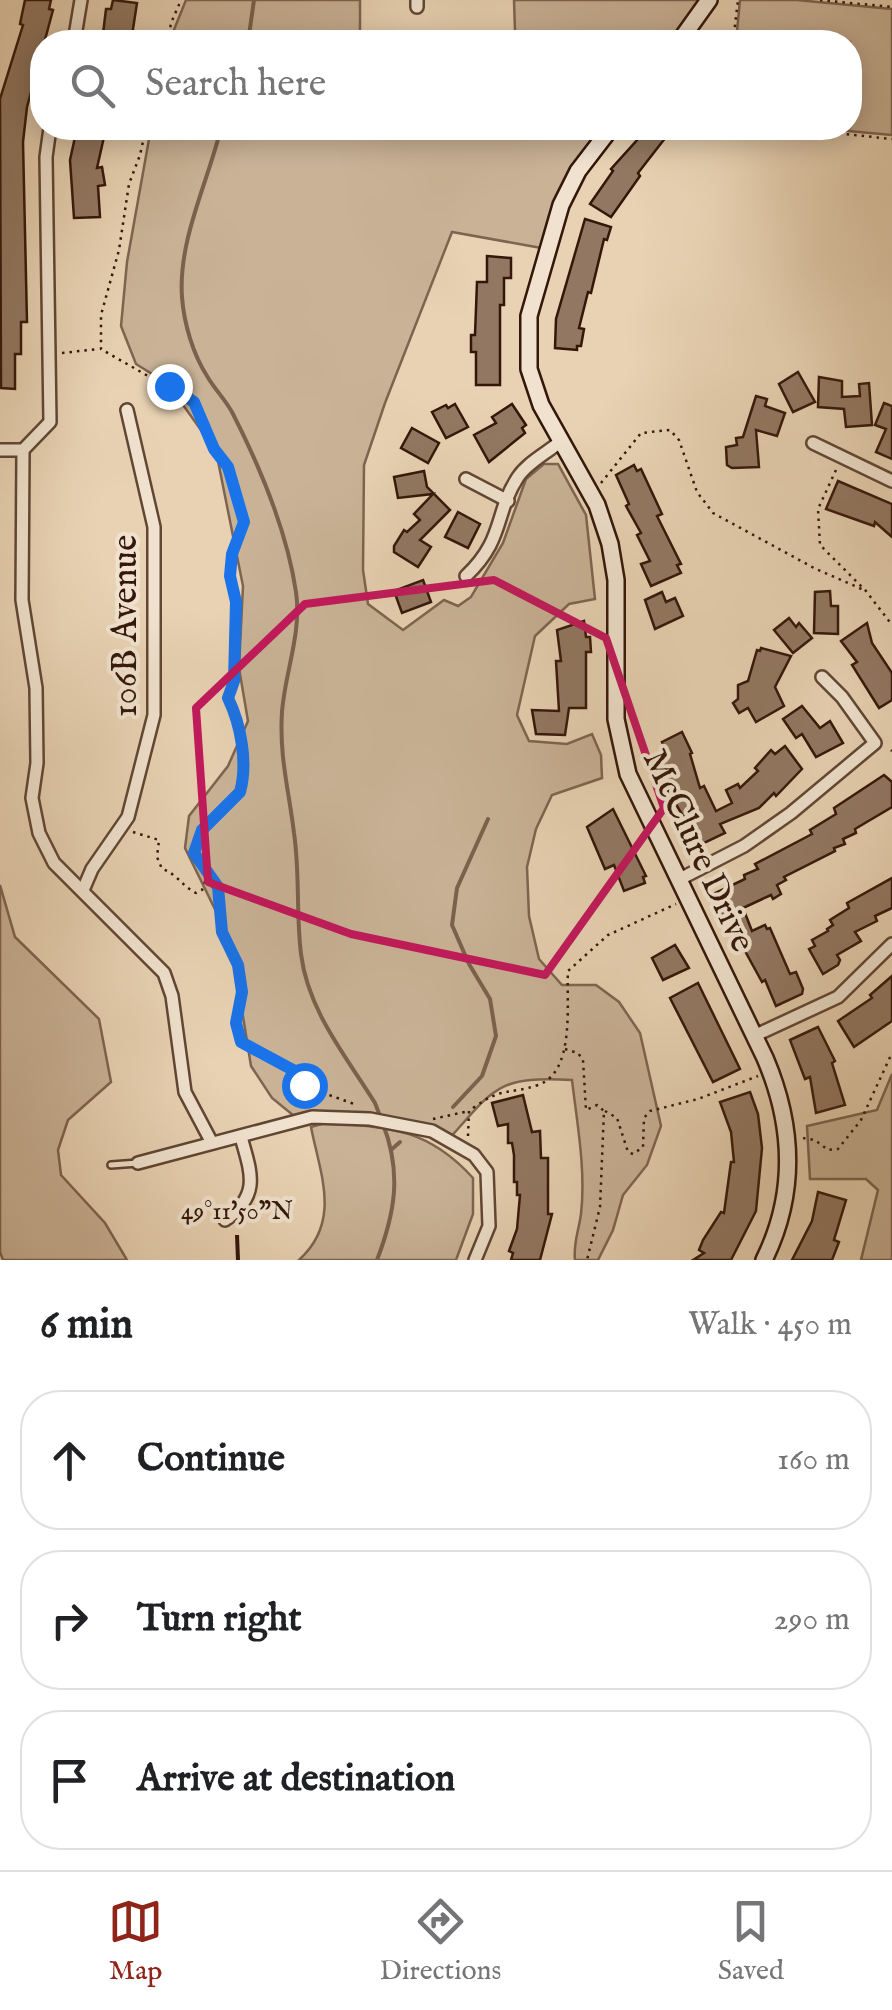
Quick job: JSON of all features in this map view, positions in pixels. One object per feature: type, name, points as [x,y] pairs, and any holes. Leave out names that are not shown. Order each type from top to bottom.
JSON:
[{"type":"street","points":[[76,30],[81,0]]},
{"type":"street","points":[[688,30],[709,0]]},
{"type":"street","points":[[0,450],[22,450],[50,422],[48,140]]},
{"type":"street","name":"McClure Drive","points":[[602,140],[566,191],[529,316],[528,351],[533,383],[600,511],[612,556],[616,580],[615,712],[631,781],[780,1094],[789,1145],[785,1202],[764,1260]]},
{"type":"street","name":"106B Avenue","points":[[83,890],[92,869],[132,809],[154,715],[154,527],[127,410]]},
{"type":"street","points":[[466,576],[488,551],[513,486],[527,466],[561,442]]},
{"type":"street","points":[[813,443],[892,481]]},
{"type":"street","points":[[22,450],[22,600],[36,688],[37,763],[32,798],[42,844],[54,863],[164,974],[172,996],[185,1092],[212,1143]]},
{"type":"street","points":[[466,479],[508,501]]},
{"type":"street","points":[[678,880],[744,846],[791,813],[875,743],[842,697],[822,677]]},
{"type":"street","points":[[754,1036],[838,998],[892,944]]},
{"type":"street","points":[[138,1163],[299,1120],[325,1117],[432,1131],[474,1155],[487,1172],[489,1226],[475,1260]]},
{"type":"street","points":[[225,1220],[241,1209],[249,1194],[250,1170],[241,1137]]},
{"type":"lane","points":[[111,1165],[138,1163]]},
{"type":"path","points":[[170,30],[181,0]]},
{"type":"path","points":[[735,30],[738,0]]},
{"type":"path","points":[[820,0],[892,7]]},
{"type":"path","points":[[862,136],[892,139]]},
{"type":"path","points":[[101,349],[102,315],[129,184],[143,140]]},
{"type":"path","points":[[50,356],[81,348],[101,349],[194,402],[237,490],[244,522],[231,566],[236,626],[234,681],[228,698],[235,712],[245,766],[240,792],[202,830],[194,849],[218,887],[222,932],[238,965],[242,992],[236,1023],[241,1042],[293,1070],[304,1085],[309,1111]]},
{"type":"path","points":[[601,483],[641,434],[670,430],[680,440],[697,492],[713,513],[866,592]]},
{"type":"path","points":[[839,465],[818,509],[820,545],[892,625]]},
{"type":"path","points":[[128,828],[140,836],[159,840],[157,857],[162,869],[173,872],[186,888],[196,893],[202,890],[209,871]]},
{"type":"path","points":[[468,1136],[469,1111],[497,1092],[548,1080],[565,1048],[568,971],[608,934],[682,900]]},
{"type":"path","points":[[565,1048],[578,1053],[582,1060],[586,1110],[599,1105],[617,1118],[622,1139],[633,1154],[642,1147],[644,1118],[650,1111],[698,1099],[760,1075]]},
{"type":"path","points":[[803,1138],[815,1140],[828,1150],[838,1149],[861,1120],[892,1053]]},
{"type":"path","points":[[306,1094],[348,1102]]},
{"type":"path","points":[[587,1260],[600,1207],[604,1111]]},
{"type":"highlighted area","points":[[494,580],[606,638],[664,808],[545,975],[351,934],[208,882],[196,708],[305,604]]},
{"type":"shaded area","points":[[186,0],[360,0],[360,30],[174,30]]},
{"type":"shaded area","points":[[514,0],[709,0],[688,30],[515,30]]},
{"type":"shaded area","points":[[740,0],[797,0],[892,9],[892,135],[862,132],[862,30],[737,30]]},
{"type":"shaded area","points":[[149,140],[601,140],[584,162],[547,249],[452,232],[364,465],[363,570],[368,604],[403,630],[444,600],[458,606],[471,597],[503,543],[526,479],[544,464],[558,464],[586,515],[595,599],[569,604],[535,636],[517,715],[529,741],[567,744],[592,734],[601,755],[602,778],[552,795],[536,829],[527,867],[529,916],[539,959],[562,985],[596,985],[619,1002],[640,1033],[661,1126],[647,1165],[623,1195],[613,1230],[598,1260],[575,1260],[582,1181],[572,1080],[528,1080],[500,1088],[449,1139],[407,1127],[299,1120],[272,1098],[251,1066],[231,942],[185,848],[189,816],[228,766],[248,721],[239,668],[243,586],[216,451],[168,384],[136,364],[121,326],[127,262]]},
{"type":"shaded area","points":[[0,885],[15,937],[99,1019],[111,1082],[68,1120],[58,1150],[61,1175],[105,1223],[127,1260],[3,1260],[0,1252]]},
{"type":"shaded area","points":[[892,1074],[892,1260],[861,1260],[878,1190],[866,1179],[810,1179],[807,1126],[877,1110]]},
{"type":"shaded area","points":[[325,1123],[406,1133],[440,1149],[473,1178],[473,1214],[456,1260],[299,1260],[312,1245],[324,1213],[322,1179],[311,1127]]},
{"type":"building","points":[[25,0],[51,0],[49,9],[53,10],[48,30],[30,30],[30,96],[23,142],[27,322],[21,322],[21,354],[15,354],[15,389],[1,388],[0,99],[23,25],[20,24]]},
{"type":"building","points":[[113,0],[137,3],[133,30],[103,30],[106,9],[111,9]]},
{"type":"building","points":[[74,140],[103,140],[97,168],[102,167],[105,185],[98,186],[100,217],[74,218],[70,160]]},
{"type":"building","points":[[637,140],[664,140],[611,217],[590,204],[611,169]]},
{"type":"building","points":[[585,219],[611,227],[607,240],[604,239],[591,293],[588,292],[579,328],[584,329],[581,346],[577,350],[555,348],[556,319]]},
{"type":"building","points":[[487,256],[511,258],[511,278],[504,278],[504,305],[500,305],[500,385],[476,385],[476,352],[471,352],[477,282],[487,282]]},
{"type":"building","points":[[798,372],[815,402],[793,412],[779,384]]},
{"type":"building","points":[[819,377],[842,381],[842,397],[860,396],[859,384],[869,383],[872,425],[846,427],[844,409],[818,407]]},
{"type":"building","points":[[756,396],[767,399],[765,406],[785,413],[777,436],[756,430],[759,467],[732,468],[727,465],[726,447],[737,445],[736,438],[743,437]]},
{"type":"building","points":[[884,403],[892,406],[892,459],[876,452],[886,429],[875,425]]},
{"type":"building","points":[[455,404],[468,427],[446,438],[432,412]]},
{"type":"building","points":[[512,404],[526,425],[522,428],[525,433],[489,462],[474,435],[496,423],[492,417]]},
{"type":"building","points":[[412,428],[439,443],[428,463],[401,448]]},
{"type":"building","points":[[634,465],[637,471],[641,469],[662,514],[657,516],[681,564],[677,565],[681,573],[651,586],[641,564],[650,561],[616,475]]},
{"type":"building","points":[[424,471],[427,487],[450,510],[420,540],[431,547],[418,567],[394,552],[394,546],[404,530],[407,532],[420,520],[414,514],[433,494],[398,498],[394,477]]},
{"type":"building","points":[[838,481],[892,504],[892,537],[875,522],[874,526],[826,509]]},
{"type":"building","points":[[458,512],[480,524],[468,548],[445,537]]},
{"type":"building","points":[[423,580],[431,602],[402,613],[394,591]]},
{"type":"building","points":[[830,591],[831,606],[838,606],[838,634],[814,633],[815,592]]},
{"type":"building","points":[[662,592],[666,602],[675,598],[683,616],[655,629],[645,600]]},
{"type":"building","points":[[789,618],[812,638],[793,653],[774,630]]},
{"type":"building","points":[[584,621],[591,652],[586,652],[586,708],[569,708],[565,735],[536,734],[532,710],[559,711],[556,661],[561,661],[557,630]]},
{"type":"building","points":[[867,623],[872,643],[892,673],[892,700],[879,708],[852,665],[857,662],[841,641]]},
{"type":"building","points":[[761,648],[791,656],[775,687],[784,706],[756,722],[748,708],[739,713],[733,703],[738,699],[738,685],[748,681]]},
{"type":"building","points":[[802,706],[820,728],[830,721],[843,743],[816,757],[802,734],[796,738],[783,719]]},
{"type":"building","points":[[682,732],[692,753],[700,788],[704,786],[716,811],[732,803],[726,790],[738,784],[740,788],[758,771],[755,768],[771,750],[775,754],[785,746],[802,769],[776,796],[774,793],[759,808],[720,824],[725,833],[700,845],[664,784],[665,772],[656,755],[666,750],[662,742]]},
{"type":"building","points":[[884,775],[892,782],[892,807],[855,829],[856,833],[843,839],[845,844],[834,848],[835,851],[784,877],[786,880],[777,885],[781,894],[743,908],[752,931],[765,925],[770,928],[790,974],[796,972],[803,989],[802,994],[776,1006],[765,980],[762,982],[745,951],[735,918],[726,923],[711,895],[745,879],[744,875],[758,869],[755,864],[812,834],[810,830],[836,814],[834,808]]},
{"type":"building","points":[[613,809],[646,876],[645,883],[624,891],[614,865],[605,869],[587,827]]},
{"type":"building","points":[[892,878],[892,908],[855,932],[861,941],[837,955],[838,965],[823,974],[809,949],[815,946],[812,940],[828,931],[833,925],[830,920],[849,908],[847,903]]},
{"type":"building","points":[[675,945],[689,968],[663,980],[652,958]]},
{"type":"building","points":[[892,976],[892,1021],[854,1047],[838,1021],[872,998],[870,995]]},
{"type":"building","points":[[698,983],[740,1069],[713,1082],[670,998]]},
{"type":"building","points":[[818,1027],[835,1061],[832,1063],[845,1105],[816,1113],[810,1077],[805,1079],[790,1040]]},
{"type":"building","points":[[750,1092],[758,1114],[762,1148],[756,1211],[731,1260],[693,1260],[704,1253],[699,1250],[703,1240],[724,1213],[734,1162],[731,1132],[720,1102]]},
{"type":"building","points":[[523,1095],[532,1132],[540,1131],[541,1158],[548,1158],[548,1214],[552,1214],[540,1260],[511,1260],[513,1253],[509,1251],[517,1229],[520,1195],[514,1182],[508,1124],[498,1126],[492,1103]]},
{"type":"building","points":[[818,1192],[846,1200],[834,1240],[839,1242],[832,1260],[792,1260],[812,1221]]},
{"type":"waterway","points":[[250,30],[254,0]]},
{"type":"waterway","points":[[217,140],[185,254],[183,307],[197,358],[243,435],[272,501],[286,546],[297,607],[282,712],[282,744],[296,848],[301,954],[320,1014],[380,1116]]},
{"type":"waterway","points":[[453,1107],[482,1076],[496,1036],[490,999],[452,925],[457,888],[488,819]]},
{"type":"waterway","points":[[377,1260],[394,1193],[393,1159],[383,1124]]},
{"type":"waterway","points":[[391,1150],[400,1142]]},
{"type":"route","points":[[169,386],[194,402],[214,449],[228,467],[244,522],[232,554],[230,576],[236,626],[234,681],[228,698],[235,712],[245,766],[240,792],[202,830],[194,853],[218,887],[219,922],[238,965],[242,992],[236,1023],[241,1042],[293,1070],[304,1085]]}]
